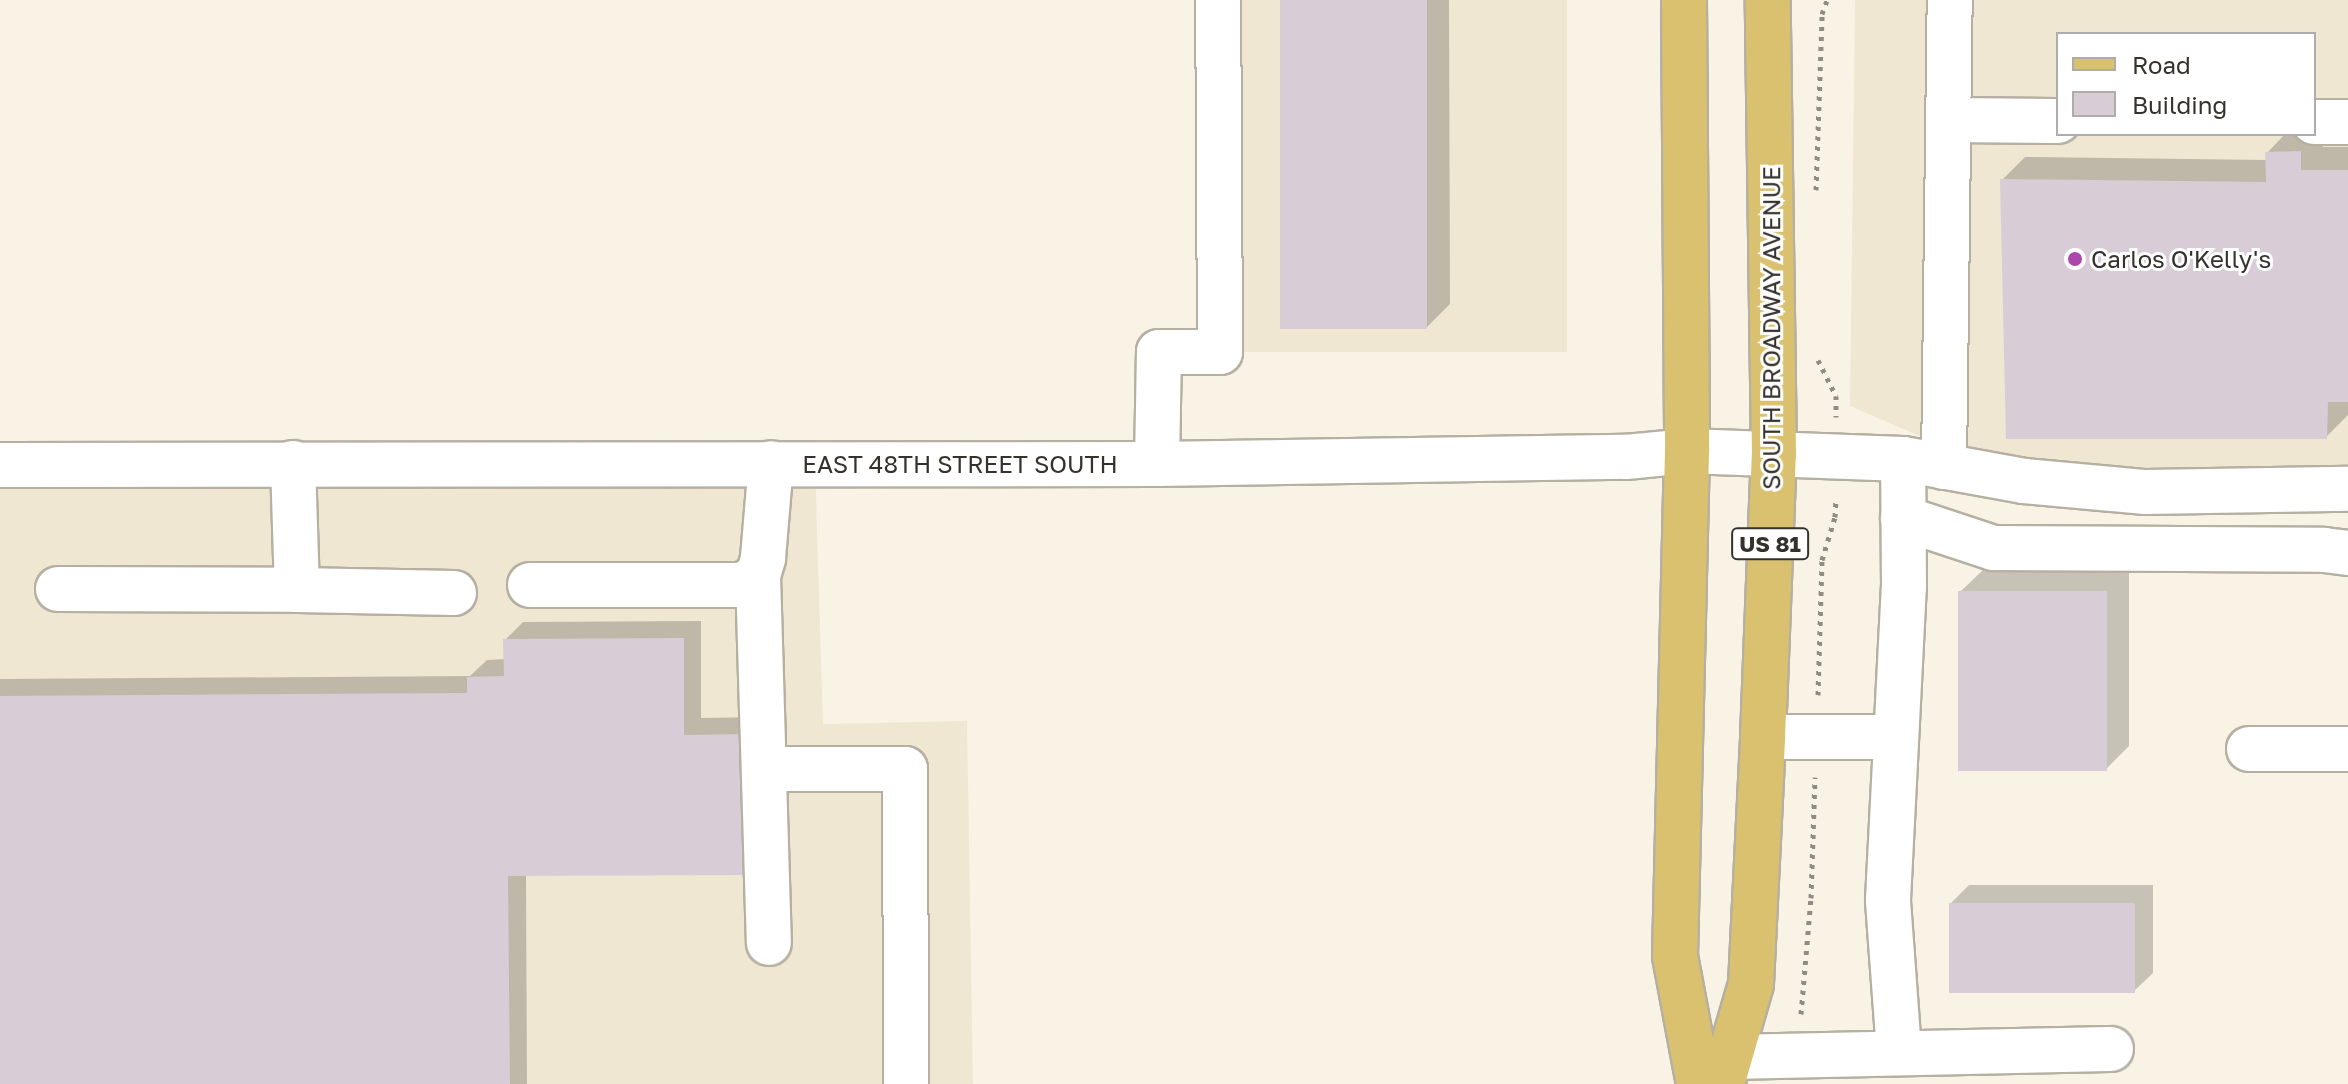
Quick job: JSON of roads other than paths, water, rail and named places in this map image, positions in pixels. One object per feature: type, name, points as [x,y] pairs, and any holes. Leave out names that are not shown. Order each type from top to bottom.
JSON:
[{"type":"main road","points":[[1684,0],[1687,451],[1675,956],[1717,1075]]},
{"type":"main road","name":"SOUTH BROADWAY AVENUE","points":[[1717,1075],[1751,984],[1763,737],[1774,454],[1768,0]]},
{"type":"street","points":[[1157,464],[1159,352],[1220,352],[1218,0]]},
{"type":"street","points":[[1899,1051],[1888,900],[1903,518],[1923,463],[1948,120],[1950,0]]},
{"type":"street","points":[[1948,120],[2056,121]]},
{"type":"street","points":[[2316,122],[2348,122]]},
{"type":"street","name":"EAST 48TH STREET SOUTH","points":[[0,465],[1157,464],[1626,457],[1687,451],[1836,456],[1923,463],[2024,481],[2146,492],[2348,489]]},
{"type":"street","points":[[293,463],[297,590]]},
{"type":"street","points":[[769,943],[758,576],[763,558],[771,463]]},
{"type":"street","points":[[1903,518],[1993,548],[2324,550],[2348,553]]},
{"type":"street","points":[[530,585],[742,585],[758,576]]},
{"type":"street","points":[[58,589],[454,593]]},
{"type":"street","points":[[1763,737],[1896,737]]},
{"type":"street","points":[[2249,749],[2348,749]]},
{"type":"street","points":[[764,769],[905,769],[906,1084]]},
{"type":"street","points":[[1717,1075],[1798,1055],[2111,1049]]},
{"type":"place","name":"Carlos O'Kelly's","points":[[2075,259]]}]
